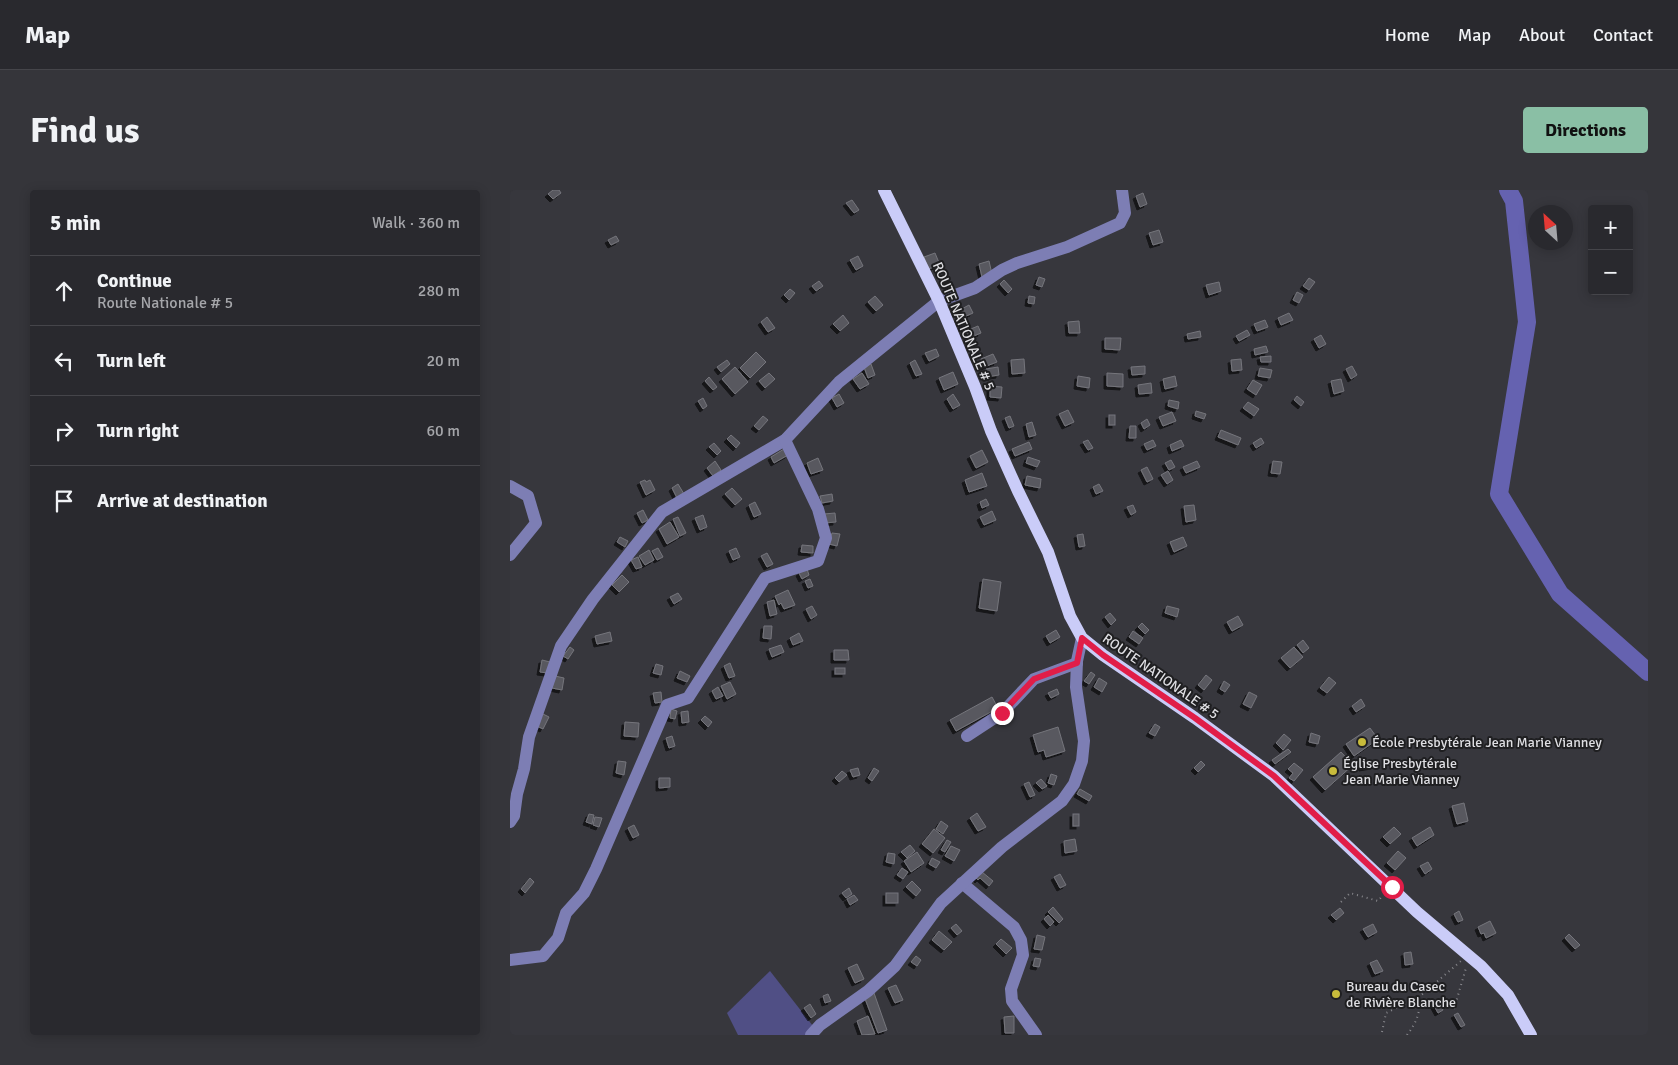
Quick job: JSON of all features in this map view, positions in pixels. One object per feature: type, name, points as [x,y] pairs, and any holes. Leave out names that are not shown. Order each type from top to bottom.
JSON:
[{"type":"main road","name":"ROUTE NATIONALE # 5","points":[[884,190],[939,301],[975,386],[991,432],[1048,552],[1070,616],[1082,638],[1103,655],[1195,718],[1274,776],[1417,912],[1481,966],[1508,995],[1531,1035]]},
{"type":"street","points":[[510,822],[514,816],[529,737],[561,646],[593,598],[662,512],[785,440],[839,382],[939,301],[975,288],[1017,263],[1067,247],[1120,223],[1125,214],[1122,190]]},
{"type":"street","points":[[510,960],[543,956],[558,938],[566,913],[584,893],[596,869],[667,705],[688,698],[765,578],[818,561],[826,538],[824,528],[818,510],[785,440]]},
{"type":"street","points":[[510,486],[528,496],[536,523],[510,555]]},
{"type":"street","points":[[811,1035],[820,1025],[868,991],[895,966],[942,902],[1002,847],[1062,801],[1074,784],[1082,761],[1084,741],[1076,687],[1077,663],[1082,638]]},
{"type":"street","points":[[967,736],[1002,713],[1034,679],[1077,663]]},
{"type":"street","points":[[962,883],[1014,927],[1021,940],[1022,955],[1011,989],[1012,1001],[1036,1035]]},
{"type":"path","points":[[1341,902],[1350,893],[1378,901],[1392,887]]},
{"type":"path","points":[[1382,1032],[1386,1013],[1419,997],[1469,956]]},
{"type":"path","points":[[1454,1010],[1469,956]]},
{"type":"path","points":[[1406,1035],[1416,1024],[1420,1008],[1419,997]]},
{"type":"shaded area","points":[[770,971],[813,1026],[806,1035],[738,1035],[727,1013]]},
{"type":"building","points":[[553,190],[559,190],[561,193],[553,199],[548,194]]},
{"type":"building","points":[[1143,193],[1147,204],[1140,207],[1136,196]]},
{"type":"building","points":[[852,200],[859,210],[854,213],[846,203]]},
{"type":"building","points":[[1159,230],[1163,242],[1153,245],[1149,233]]},
{"type":"building","points":[[616,236],[619,241],[611,245],[608,240]]},
{"type":"building","points":[[935,253],[940,265],[928,269],[924,257]]},
{"type":"building","points":[[858,256],[863,266],[856,270],[850,260]]},
{"type":"building","points":[[989,261],[992,274],[982,277],[979,264]]},
{"type":"building","points":[[1039,277],[1045,279],[1042,287],[1036,285]]},
{"type":"building","points":[[1309,278],[1315,282],[1309,290],[1303,286]]},
{"type":"building","points":[[1004,280],[1012,289],[1008,293],[1000,284]]},
{"type":"building","points":[[819,281],[823,286],[816,291],[812,286]]},
{"type":"building","points":[[1219,282],[1221,291],[1209,295],[1206,285]]},
{"type":"building","points":[[790,289],[795,293],[789,300],[784,295]]},
{"type":"building","points":[[1297,292],[1303,295],[1299,303],[1293,300]]},
{"type":"building","points":[[875,296],[883,305],[876,311],[868,302]]},
{"type":"building","points":[[1029,296],[1035,297],[1034,304],[1028,303]]},
{"type":"building","points":[[969,305],[973,313],[962,318],[958,311]]},
{"type":"building","points":[[1289,313],[1293,320],[1281,325],[1278,318]]},
{"type":"building","points":[[843,315],[849,323],[840,331],[833,324]]},
{"type":"building","points":[[767,317],[775,328],[768,332],[761,322]]},
{"type":"building","points":[[1265,320],[1268,327],[1257,331],[1254,324]]},
{"type":"building","points":[[1079,321],[1080,333],[1069,333],[1068,322]]},
{"type":"building","points":[[978,326],[981,333],[969,338],[966,331]]},
{"type":"building","points":[[1247,330],[1250,335],[1239,341],[1236,336]]},
{"type":"building","points":[[1200,331],[1201,337],[1188,339],[1187,334]]},
{"type":"building","points":[[1321,335],[1326,344],[1319,348],[1314,339]]},
{"type":"building","points":[[1105,338],[1121,338],[1120,350],[1105,349]]},
{"type":"building","points":[[1266,346],[1268,352],[1255,355],[1254,349]]},
{"type":"building","points":[[936,349],[939,356],[929,361],[925,353]]},
{"type":"building","points":[[756,352],[766,362],[750,378],[740,368]]},
{"type":"building","points":[[993,354],[997,362],[984,367],[981,359]]},
{"type":"building","points":[[1271,356],[1271,362],[1261,362],[1260,357]]},
{"type":"building","points":[[1024,359],[1025,373],[1012,374],[1011,360]]},
{"type":"building","points":[[1241,359],[1242,370],[1232,371],[1231,360]]},
{"type":"building","points":[[727,360],[730,364],[721,372],[717,367]]},
{"type":"building","points":[[915,360],[922,374],[916,376],[910,363]]},
{"type":"building","points":[[871,364],[875,375],[868,378],[864,367]]},
{"type":"building","points":[[1145,366],[1145,374],[1132,375],[1131,367]]},
{"type":"building","points":[[1352,366],[1357,375],[1351,379],[1346,369]]},
{"type":"building","points":[[735,367],[748,382],[735,394],[722,379]]},
{"type":"building","points":[[998,367],[999,375],[986,377],[986,369]]},
{"type":"building","points":[[1260,368],[1272,370],[1270,378],[1258,376]]},
{"type":"building","points":[[953,372],[958,384],[944,390],[939,378]]},
{"type":"building","points":[[769,373],[775,379],[765,388],[759,381]]},
{"type":"building","points":[[862,373],[869,384],[860,389],[853,379]]},
{"type":"building","points":[[1107,373],[1123,374],[1123,387],[1107,386]]},
{"type":"building","points":[[1078,376],[1090,378],[1089,388],[1077,386]]},
{"type":"building","points":[[1175,376],[1177,386],[1165,389],[1163,379]]},
{"type":"building","points":[[709,377],[717,387],[713,390],[705,381]]},
{"type":"building","points":[[1341,379],[1344,391],[1334,394],[1331,381]]},
{"type":"building","points":[[1253,380],[1262,385],[1256,395],[1247,389]]},
{"type":"building","points":[[1151,383],[1152,393],[1139,394],[1138,385]]},
{"type":"building","points":[[990,386],[1002,387],[1001,398],[990,397]]},
{"type":"building","points":[[839,394],[844,403],[837,407],[832,398]]},
{"type":"building","points":[[953,394],[960,405],[953,409],[947,399]]},
{"type":"building","points":[[1297,396],[1304,402],[1301,406],[1294,400]]},
{"type":"building","points":[[703,398],[707,406],[703,409],[698,401]]},
{"type":"building","points":[[1169,400],[1179,402],[1178,409],[1168,406]]},
{"type":"building","points":[[1248,402],[1259,409],[1254,416],[1243,408]]},
{"type":"building","points":[[1068,410],[1074,422],[1065,426],[1059,414]]},
{"type":"building","points":[[1196,411],[1206,414],[1204,419],[1195,416]]},
{"type":"building","points":[[1172,412],[1176,421],[1163,426],[1159,417]]},
{"type":"building","points":[[1109,415],[1115,415],[1115,425],[1109,425]]},
{"type":"building","points":[[763,416],[768,420],[759,430],[754,426]]},
{"type":"building","points":[[1010,416],[1014,426],[1009,428],[1005,418]]},
{"type":"building","points":[[1147,419],[1150,425],[1144,429],[1141,423]]},
{"type":"building","points":[[1032,422],[1036,435],[1029,437],[1026,424]]},
{"type":"building","points":[[1130,426],[1136,426],[1136,438],[1129,438]]},
{"type":"building","points":[[1221,430],[1241,438],[1238,445],[1218,437]]},
{"type":"building","points":[[731,435],[740,443],[736,448],[727,439]]},
{"type":"building","points":[[1261,438],[1264,443],[1256,448],[1253,443]]},
{"type":"building","points":[[1088,440],[1093,448],[1088,450],[1083,442]]},
{"type":"building","points":[[1153,440],[1156,446],[1147,450],[1144,444]]},
{"type":"building","points":[[1181,440],[1184,446],[1172,451],[1170,445]]},
{"type":"building","points":[[1029,442],[1032,449],[1015,456],[1012,449]]},
{"type":"building","points":[[714,443],[721,451],[717,455],[709,447]]},
{"type":"building","points":[[784,449],[788,455],[774,463],[771,457]]},
{"type":"building","points":[[982,450],[988,462],[976,468],[970,456]]},
{"type":"building","points":[[1028,457],[1040,461],[1037,467],[1026,463]]},
{"type":"building","points":[[818,458],[823,470],[811,474],[807,463]]},
{"type":"building","points":[[1171,460],[1175,467],[1169,470],[1165,463]]},
{"type":"building","points":[[715,461],[721,470],[713,476],[707,468]]},
{"type":"building","points":[[1197,461],[1200,467],[1186,473],[1183,467]]},
{"type":"building","points":[[1273,461],[1282,462],[1280,474],[1271,473]]},
{"type":"building","points":[[1147,467],[1153,479],[1147,482],[1141,470]]},
{"type":"building","points":[[1168,471],[1173,480],[1167,484],[1161,475]]},
{"type":"building","points":[[982,473],[987,486],[969,492],[965,480]]},
{"type":"building","points":[[1027,476],[1041,479],[1040,488],[1025,485]]},
{"type":"building","points":[[645,480],[646,482],[650,480],[655,490],[646,495],[640,482]]},
{"type":"building","points":[[678,484],[684,494],[677,498],[672,488]]},
{"type":"building","points":[[1099,484],[1103,491],[1096,494],[1093,487]]},
{"type":"building","points":[[732,488],[742,499],[735,505],[725,494]]},
{"type":"building","points":[[832,494],[833,501],[822,503],[820,496]]},
{"type":"building","points":[[986,499],[989,505],[982,508],[980,502]]},
{"type":"building","points":[[755,502],[761,514],[754,517],[749,505]]},
{"type":"building","points":[[1133,505],[1136,512],[1131,515],[1127,507]]},
{"type":"building","points":[[1194,505],[1196,520],[1186,522],[1184,506]]},
{"type":"building","points":[[643,510],[648,520],[642,523],[637,513]]},
{"type":"building","points":[[992,511],[996,520],[984,525],[980,517]]},
{"type":"building","points":[[835,513],[836,522],[824,523],[824,514]]},
{"type":"building","points":[[703,515],[707,527],[700,530],[695,518]]},
{"type":"building","points":[[678,517],[686,533],[680,536],[673,519]]},
{"type":"building","points":[[670,522],[679,537],[667,544],[659,529]]},
{"type":"building","points":[[832,533],[840,534],[837,546],[829,544]]},
{"type":"building","points":[[1083,534],[1085,546],[1079,547],[1077,535]]},
{"type":"building","points":[[620,537],[628,541],[625,547],[617,542]]},
{"type":"building","points":[[1183,537],[1187,546],[1174,552],[1170,542]]},
{"type":"building","points":[[802,545],[813,546],[813,553],[801,552]]},
{"type":"building","points":[[658,548],[663,557],[657,560],[652,551]]},
{"type":"building","points":[[736,548],[740,557],[733,560],[729,551]]},
{"type":"building","points":[[649,550],[654,560],[645,565],[639,556]]},
{"type":"building","points":[[767,553],[773,564],[767,567],[761,556]]},
{"type":"building","points":[[638,557],[642,567],[636,569],[631,560]]},
{"type":"building","points":[[807,569],[809,575],[802,579],[799,573]]},
{"type":"building","points":[[622,575],[629,582],[619,592],[612,585]]},
{"type":"building","points":[[810,579],[813,586],[808,588],[805,581]]},
{"type":"building","points":[[983,579],[1001,582],[997,611],[979,608]]},
{"type":"building","points":[[788,590],[795,605],[784,609],[781,603],[779,605],[775,596]]},
{"type":"building","points":[[678,593],[682,599],[674,604],[670,597]]},
{"type":"building","points":[[774,600],[777,614],[770,616],[767,602]]},
{"type":"building","points":[[812,606],[817,615],[811,619],[806,609]]},
{"type":"building","points":[[1167,606],[1179,609],[1177,617],[1165,613]]},
{"type":"building","points":[[1110,613],[1116,620],[1111,625],[1105,617]]},
{"type":"building","points":[[1238,616],[1243,625],[1232,631],[1227,622]]},
{"type":"building","points":[[1142,623],[1149,630],[1145,634],[1138,627]]},
{"type":"building","points":[[764,626],[772,626],[771,639],[763,638]]},
{"type":"building","points":[[1056,630],[1060,637],[1050,643],[1046,636]]},
{"type":"building","points":[[1133,631],[1143,638],[1139,644],[1129,637]]},
{"type":"building","points":[[610,632],[612,641],[597,644],[595,636]]},
{"type":"building","points":[[799,633],[803,641],[793,645],[790,638]]},
{"type":"building","points":[[1303,640],[1309,648],[1303,653],[1297,645]]},
{"type":"building","points":[[781,645],[784,652],[772,657],[769,649]]},
{"type":"building","points":[[570,647],[574,650],[568,659],[563,656]]},
{"type":"building","points":[[1294,647],[1303,657],[1290,668],[1281,658]]},
{"type":"building","points":[[834,650],[848,650],[849,660],[834,660]]},
{"type":"building","points":[[542,660],[550,662],[548,673],[540,672]]},
{"type":"building","points":[[730,663],[735,676],[729,678],[724,666]]},
{"type":"building","points":[[656,664],[663,666],[661,675],[653,673]]},
{"type":"building","points":[[835,668],[845,668],[845,674],[835,674]]},
{"type":"building","points":[[680,671],[690,676],[687,682],[677,678]]},
{"type":"building","points":[[1091,672],[1095,675],[1089,684],[1084,681]]},
{"type":"building","points":[[1206,675],[1212,680],[1204,690],[1198,685]]},
{"type":"building","points":[[555,676],[564,678],[562,690],[552,688]]},
{"type":"building","points":[[1329,677],[1336,683],[1327,693],[1320,688]]},
{"type":"building","points":[[1099,678],[1107,683],[1102,692],[1094,687]]},
{"type":"building","points":[[1224,681],[1230,685],[1225,692],[1220,689]]},
{"type":"building","points":[[730,682],[736,694],[727,699],[721,686]]},
{"type":"building","points":[[718,687],[723,696],[716,699],[712,691]]},
{"type":"building","points":[[1057,689],[1059,694],[1051,698],[1048,693]]},
{"type":"building","points":[[661,692],[662,702],[655,703],[653,693]]},
{"type":"building","points":[[1249,692],[1257,696],[1251,708],[1243,704]]},
{"type":"building","points":[[992,697],[998,708],[956,731],[950,720]]},
{"type":"building","points":[[1361,699],[1365,706],[1356,712],[1352,706]]},
{"type":"building","points":[[671,709],[677,711],[675,719],[670,718]]},
{"type":"building","points":[[688,711],[689,722],[682,723],[681,712]]},
{"type":"building","points":[[541,713],[549,717],[543,729],[535,725]]},
{"type":"building","points":[[705,716],[712,722],[708,727],[701,720]]},
{"type":"building","points":[[625,722],[639,723],[638,737],[624,736]]},
{"type":"building","points":[[1155,724],[1160,727],[1155,736],[1149,733]]},
{"type":"building","points":[[1058,727],[1065,751],[1046,757],[1044,750],[1038,752],[1033,735]]},
{"type":"building","name":"École Presbytérale Jean Marie Vianney","points":[[1370,728],[1378,739],[1354,756],[1346,744]]},
{"type":"building","points":[[1311,733],[1320,736],[1318,744],[1309,742]]},
{"type":"building","points":[[1284,734],[1291,740],[1283,750],[1276,743]]},
{"type":"building","points":[[672,736],[675,746],[669,748],[666,738]]},
{"type":"building","points":[[1288,749],[1291,752],[1275,764],[1272,760]]},
{"type":"building","name":"Église Presbytérale Jean Marie Vianney","points":[[1341,752],[1353,765],[1325,790],[1313,777]]},
{"type":"building","points":[[618,761],[626,762],[624,775],[616,773]]},
{"type":"building","points":[[1201,761],[1205,765],[1198,772],[1194,768]]},
{"type":"building","points":[[1373,761],[1374,766],[1362,768],[1361,763]]},
{"type":"building","points":[[1294,763],[1303,770],[1294,781],[1289,778],[1293,773],[1288,769]]},
{"type":"building","points":[[858,768],[860,775],[853,777],[850,770]]},
{"type":"building","points":[[874,768],[879,771],[872,781],[868,778]]},
{"type":"building","points":[[842,771],[847,775],[839,782],[835,778]]},
{"type":"building","points":[[1051,774],[1057,776],[1054,785],[1048,783]]},
{"type":"building","points":[[659,778],[670,778],[670,787],[659,788]]},
{"type":"building","points":[[1041,779],[1047,786],[1042,789],[1036,783]]},
{"type":"building","points":[[1029,782],[1035,795],[1030,797],[1024,784]]},
{"type":"building","points":[[1080,789],[1092,796],[1089,801],[1077,794]]},
{"type":"building","points":[[1464,803],[1468,821],[1457,824],[1452,806]]},
{"type":"building","points":[[977,813],[986,827],[978,831],[970,818]]},
{"type":"building","points":[[589,814],[594,815],[592,824],[586,822]]},
{"type":"building","points":[[1073,814],[1079,814],[1079,826],[1073,826]]},
{"type":"building","points":[[595,817],[602,818],[599,827],[593,825]]},
{"type":"building","points":[[941,821],[948,826],[943,834],[936,829]]},
{"type":"building","points":[[634,825],[639,835],[633,838],[628,828]]},
{"type":"building","points":[[1394,827],[1401,834],[1390,844],[1383,837]]},
{"type":"building","points":[[1430,827],[1434,835],[1417,846],[1412,838]]},
{"type":"building","points":[[934,829],[945,838],[933,853],[922,844]]},
{"type":"building","points":[[1075,839],[1077,851],[1065,853],[1064,841]]},
{"type":"building","points":[[947,840],[951,842],[945,852],[941,850]]},
{"type":"building","points":[[910,845],[915,851],[907,858],[901,852]]},
{"type":"building","points":[[951,846],[960,850],[954,861],[945,856]]},
{"type":"building","points":[[1398,851],[1406,858],[1395,870],[1387,863]]},
{"type":"building","points":[[917,852],[924,863],[911,872],[904,861]]},
{"type":"building","points":[[888,853],[895,854],[894,864],[886,862]]},
{"type":"building","points":[[932,858],[940,862],[936,868],[929,864]]},
{"type":"building","points":[[1428,862],[1432,869],[1425,874],[1420,866]]},
{"type":"building","points":[[902,868],[908,872],[903,879],[897,875]]},
{"type":"building","points":[[982,872],[993,881],[989,886],[980,878],[978,880],[976,878]]},
{"type":"building","points":[[1060,874],[1066,885],[1060,888],[1054,877]]},
{"type":"building","points":[[530,878],[534,882],[525,893],[521,889]]},
{"type":"building","points":[[912,881],[921,890],[916,896],[906,887]]},
{"type":"building","points":[[849,888],[852,894],[846,898],[842,893]]},
{"type":"building","points":[[886,893],[898,893],[898,903],[886,903]]},
{"type":"building","points":[[854,895],[858,900],[850,905],[847,899]]},
{"type":"building","points":[[1053,907],[1063,919],[1059,923],[1048,912]]},
{"type":"building","points":[[1340,908],[1344,913],[1336,920],[1331,915]]},
{"type":"building","points":[[1459,911],[1463,920],[1458,922],[1454,914]]},
{"type":"building","points":[[1048,915],[1054,922],[1050,926],[1044,919]]},
{"type":"building","points":[[1490,921],[1496,933],[1486,938],[1484,933],[1481,934],[1478,927]]},
{"type":"building","points":[[956,924],[962,931],[957,935],[951,928]]},
{"type":"building","points":[[1373,924],[1377,932],[1368,937],[1363,929]]},
{"type":"building","points":[[939,931],[952,942],[944,950],[932,940]]},
{"type":"building","points":[[1569,934],[1580,945],[1575,949],[1565,938]]},
{"type":"building","points":[[1037,935],[1045,937],[1042,950],[1034,949]]},
{"type":"building","points":[[1001,939],[1012,948],[1006,954],[996,944]]},
{"type":"building","points":[[1411,952],[1413,964],[1405,965],[1404,953]]},
{"type":"building","points":[[916,956],[921,960],[917,966],[911,962]]},
{"type":"building","points":[[1035,958],[1041,959],[1039,967],[1033,966]]},
{"type":"building","points":[[1377,960],[1383,971],[1375,974],[1370,963]]},
{"type":"building","points":[[857,964],[864,979],[855,983],[848,968]]},
{"type":"building","points":[[896,985],[903,1000],[895,1003],[888,988]]},
{"type":"building","points":[[874,993],[887,1030],[878,1033],[864,996]]},
{"type":"building","points":[[828,994],[831,1001],[825,1003],[823,996]]},
{"type":"building","points":[[1437,999],[1443,1010],[1438,1013],[1432,1002]]},
{"type":"building","points":[[810,1004],[816,1014],[811,1018],[804,1008]]},
{"type":"building","points":[[1458,1013],[1465,1025],[1461,1027],[1454,1015]]},
{"type":"building","points":[[868,1016],[875,1034],[862,1035],[857,1021]]},
{"type":"building","points":[[1014,1016],[1014,1033],[1005,1033],[1004,1017]]},
{"type":"waterway","points":[[1508,190],[1514,201],[1527,322],[1499,494],[1560,594],[1648,672]]},
{"type":"place","name":"École Presbytérale Jean Marie Vianney","points":[[1362,742]]},
{"type":"place","name":"Église Presbytérale Jean Marie Vianney","points":[[1333,771]]},
{"type":"place","name":"Bureau du Casec de Rivière Blanche","points":[[1336,994]]},
{"type":"route","points":[[1002,713],[1034,679],[1077,663],[1082,638],[1103,655],[1195,718],[1274,776],[1392,887]]}]
